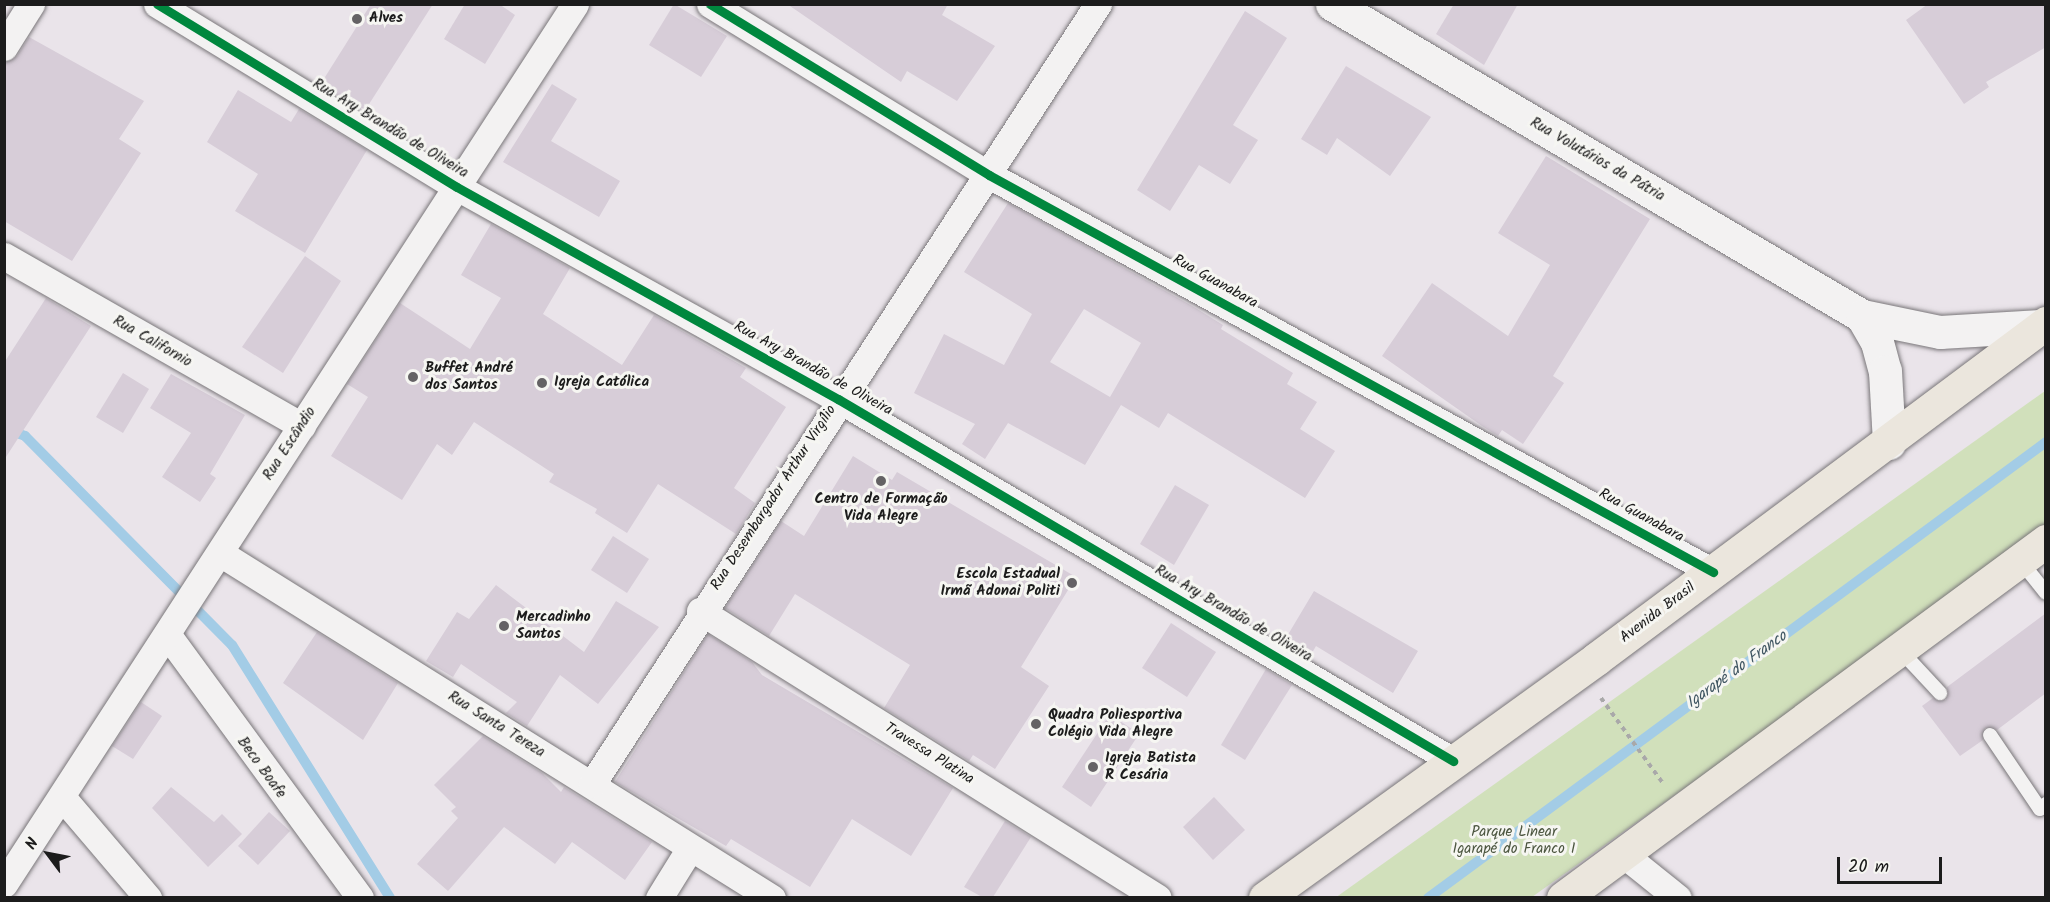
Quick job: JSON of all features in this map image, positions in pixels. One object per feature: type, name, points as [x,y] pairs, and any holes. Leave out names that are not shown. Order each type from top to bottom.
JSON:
[{"type":"highway","name":"Avenida Brasil","points":[[1265,897],[1713,572],[2043,325]]},
{"type":"highway","points":[[1563,897],[2046,541]]},
{"type":"street","points":[[4,47],[31,4]]},
{"type":"street","name":"Rua Ary Brandão de Oliveira","points":[[157,4],[457,187],[838,399],[1453,760]]},
{"type":"street","name":"Rua Escândio","points":[[4,884],[575,4]]},
{"type":"street","name":"Rua Guanabara","points":[[710,4],[989,175],[1713,572]]},
{"type":"street","name":"Rua Desembargador Arthur Virgílio","points":[[592,784],[700,611],[838,399],[989,175],[1098,4]]},
{"type":"street","name":"Rua Volutários da Pátria","points":[[1332,4],[1862,316],[1940,332],[2043,325]]},
{"type":"street","name":"Rua Californio","points":[[4,256],[302,426]]},
{"type":"street","name":"Rua Volutários da Pátria","points":[[1862,316],[1877,342],[1884,371],[1888,443]]},
{"type":"street","name":"Rua Santa Tereza","points":[[220,554],[772,897]]},
{"type":"street","name":"Travessa Platina","points":[[700,611],[1158,897]]},
{"type":"street","name":"Beco Boafe","points":[[167,634],[360,897]]},
{"type":"street","points":[[62,797],[148,897]]},
{"type":"street","points":[[659,897],[690,848]]},
{"type":"street","points":[[1623,854],[1671,896]]},
{"type":"lane","points":[[2019,559],[2046,592]]},
{"type":"lane","points":[[1900,650],[1940,693]]},
{"type":"lane","points":[[1990,735],[2040,808],[2046,804]]},
{"type":"path","points":[[1599,695],[1668,790]]},
{"type":"green space","name":"Parque Linear Igarapé do Franco I","points":[[2045,391],[2045,531],[1532,897],[1335,898]]},
{"type":"building","points":[[371,4],[433,4],[364,112],[320,85]]},
{"type":"building","points":[[465,4],[499,4],[515,15],[485,64],[444,39]]},
{"type":"building","points":[[674,4],[727,36],[701,77],[649,45]]},
{"type":"building","points":[[787,4],[948,4],[942,15],[995,46],[957,101],[907,71],[901,82]]},
{"type":"building","points":[[1454,4],[1518,4],[1484,65],[1436,34]]},
{"type":"building","points":[[1928,4],[2046,4],[2046,47],[1986,82],[1989,87],[1964,104],[1906,20]]},
{"type":"building","points":[[1245,11],[1287,38],[1233,125],[1258,140],[1230,184],[1199,165],[1170,211],[1137,190]]},
{"type":"building","points":[[29,37],[144,101],[119,139],[141,153],[72,261],[4,221],[4,64],[17,56]]},
{"type":"building","points":[[1346,66],[1431,117],[1390,176],[1337,138],[1327,155],[1301,139]]},
{"type":"building","points":[[552,84],[577,99],[551,141],[620,181],[599,217],[503,162]]},
{"type":"building","points":[[238,90],[291,122],[299,109],[367,150],[305,253],[235,211],[258,174],[207,142]]},
{"type":"building","points":[[1546,156],[1650,219],[1553,376],[1564,383],[1523,444],[1502,430],[1498,436],[1382,356],[1432,283],[1508,336],[1550,265],[1498,233]]},
{"type":"building","points":[[1008,203],[1194,307],[1223,325],[1221,329],[1293,373],[1287,384],[1317,402],[1300,429],[1335,451],[1305,498],[1168,413],[1159,428],[1121,405],[1085,465],[1008,423],[985,459],[962,444],[975,424],[914,393],[944,334],[1004,365],[1032,314],[964,272]],"holes":[[[1084,309],[1141,343],[1110,397],[1050,362]]]},
{"type":"building","points":[[491,224],[570,268],[543,314],[622,365],[654,315],[746,368],[740,377],[786,407],[734,488],[755,503],[736,534],[658,484],[627,533],[595,513],[597,509],[549,482],[554,474],[474,422],[452,455],[437,444],[402,500],[331,456],[368,397],[347,384],[400,303],[470,349],[501,298],[461,275]]},
{"type":"building","points":[[305,256],[341,281],[283,373],[242,347]]},
{"type":"building","points":[[46,298],[91,326],[4,460],[4,363]]},
{"type":"building","points":[[123,373],[149,389],[123,433],[96,417]]},
{"type":"building","points":[[171,374],[245,415],[210,474],[216,478],[200,502],[162,477],[191,433],[150,408]]},
{"type":"building","points":[[853,456],[892,480],[897,472],[1076,577],[1021,667],[1049,686],[995,769],[973,755],[969,761],[884,708],[910,665],[795,594],[769,636],[725,608],[781,521],[804,536]]},
{"type":"building","points":[[1175,485],[1209,505],[1174,565],[1140,544]]},
{"type":"building","points":[[613,536],[649,559],[627,593],[591,570]]},
{"type":"building","points":[[496,585],[584,652],[616,601],[659,627],[598,704],[560,675],[527,726],[506,713],[517,702],[461,664],[453,677],[426,661],[457,612],[469,619]]},
{"type":"building","points":[[1314,591],[1418,651],[1393,693],[1316,646],[1309,658],[1283,643]]},
{"type":"building","points":[[2046,613],[2046,693],[1997,730],[1985,728],[1983,740],[1960,756],[1922,706],[1933,698],[1946,700],[1947,687]]},
{"type":"building","points":[[1171,623],[1216,652],[1187,697],[1142,668]]},
{"type":"building","points":[[317,632],[398,683],[363,740],[283,683]]},
{"type":"building","points":[[708,634],[752,662],[762,675],[953,788],[911,856],[852,819],[810,887],[731,839],[726,846],[615,782]]},
{"type":"building","points":[[1266,669],[1292,685],[1245,760],[1221,745]]},
{"type":"building","points":[[141,702],[162,716],[133,759],[112,746]]},
{"type":"building","points":[[1110,714],[1139,734],[1091,807],[1062,787]]},
{"type":"building","points":[[483,736],[542,773],[561,792],[564,787],[652,842],[625,880],[572,842],[555,864],[504,827],[448,891],[417,864],[458,818],[451,811],[456,807],[434,785]]},
{"type":"building","points":[[171,787],[214,822],[222,814],[242,834],[208,867],[152,808]]},
{"type":"building","points":[[1214,797],[1245,830],[1213,860],[1183,827]]},
{"type":"building","points":[[269,812],[290,831],[258,865],[238,846]]},
{"type":"building","points":[[1005,821],[1031,837],[993,897],[982,897],[964,887]]},
{"type":"waterway","points":[[8,430],[25,436],[232,645],[390,898]]},
{"type":"waterway","name":"Igarapé do Franco","points":[[1428,898],[2046,442]]},
{"type":"cycle path","points":[[157,4],[457,187],[838,399],[1453,761]]},
{"type":"cycle path","points":[[710,4],[989,175],[1713,572]]},
{"type":"place","name":"Alves","points":[[357,19]]},
{"type":"place","name":"Buffet André dos Santos","points":[[413,377]]},
{"type":"place","name":"Igreja Católica","points":[[542,383]]},
{"type":"place","name":"Centro de Formação Vida Alegre","points":[[881,481]]},
{"type":"place","name":"Escola Estadual Irmã Adonai Politi","points":[[1072,583]]},
{"type":"place","name":"Mercadinho Santos","points":[[504,626]]},
{"type":"place","name":"Quadra Poliesportiva Colégio Vida Alegre","points":[[1036,724]]},
{"type":"place","name":"Igreja Batista R Cesária","points":[[1093,767]]}]
